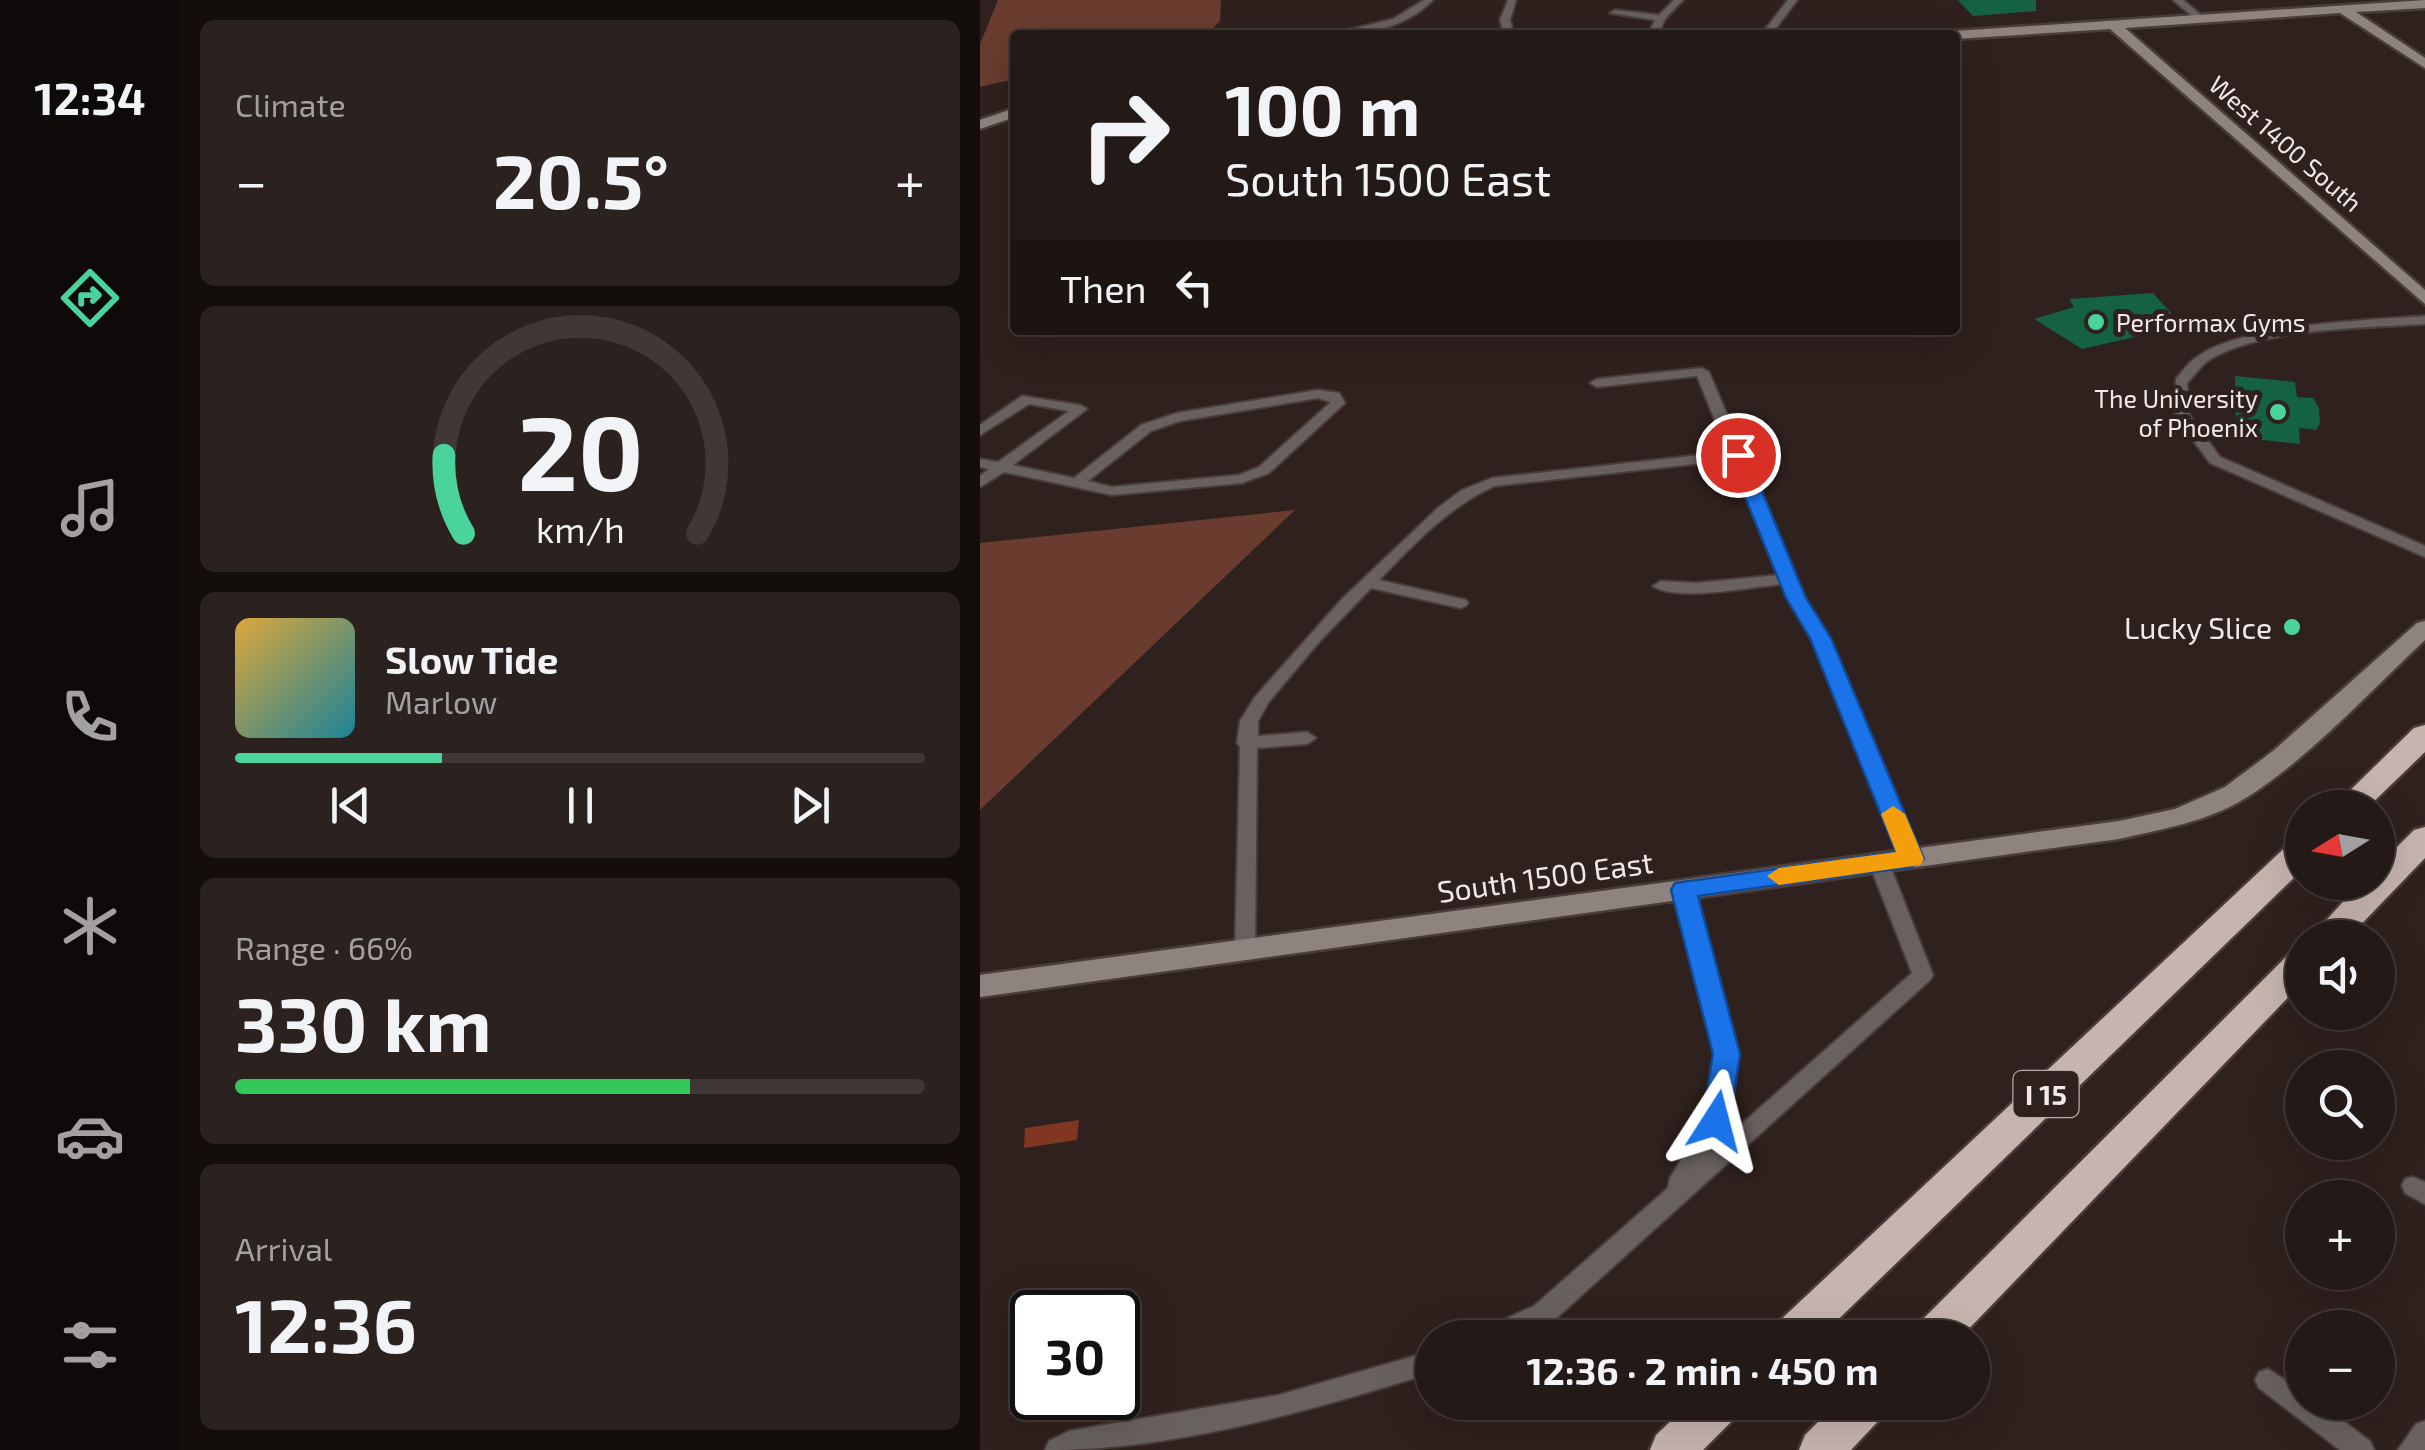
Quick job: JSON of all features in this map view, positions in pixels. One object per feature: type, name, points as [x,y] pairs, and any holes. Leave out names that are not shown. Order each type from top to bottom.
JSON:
[{"type":"highway","points":[[2367,790],[2425,735]]},
{"type":"highway","points":[[2345,920],[2425,838]]},
{"type":"highway","name":"I 15","points":[[1809,1320],[2285,867]]},
{"type":"highway","points":[[1950,1320],[2285,979]]},
{"type":"highway","points":[[1672,1450],[1703,1420]]},
{"type":"highway","points":[[1821,1450],[1850,1420]]},
{"type":"street","points":[[1354,30],[1401,19],[1429,0]]},
{"type":"street","points":[[1508,30],[1504,20],[1512,0]]},
{"type":"street","points":[[1655,30],[1679,0]]},
{"type":"street","points":[[1770,30],[1793,0]]},
{"type":"street","points":[[2177,0],[2200,19]]},
{"type":"street","points":[[1960,35],[2425,4]]},
{"type":"street","points":[[2344,10],[2425,64]]},
{"type":"street","points":[[1615,13],[1661,18]]},
{"type":"street","name":"West 1400 South","points":[[2114,25],[2425,300]]},
{"type":"street","points":[[980,125],[1010,114]]},
{"type":"street","points":[[2425,320],[2257,336],[2229,343],[2204,354],[2187,372],[2177,392],[2178,413],[2192,437],[2216,460],[2425,552]]},
{"type":"street","points":[[1597,383],[1702,372],[1788,579],[1820,638],[1911,859]]},
{"type":"street","points":[[980,463],[1112,491],[1242,479],[1264,470],[1338,403],[1334,396],[1318,394],[1177,417],[1146,428],[1077,483]]},
{"type":"street","points":[[980,430],[1028,398],[1080,409],[980,483]]},
{"type":"street","points":[[1245,950],[1246,744],[1256,704],[1371,583],[1465,494],[1492,482],[1738,455]]},
{"type":"street","points":[[1661,586],[1696,588],[1788,579]]},
{"type":"street","points":[[1371,583],[1460,604]]},
{"type":"street","name":"South 1500 East","points":[[980,986],[2119,830],[2182,816],[2234,792],[2282,757],[2425,628]]},
{"type":"street","points":[[1246,744],[1307,738]]},
{"type":"street","points":[[1530,1320],[1543,1314],[1924,975],[1879,863]]},
{"type":"street","points":[[1667,1203],[1716,1121],[1726,1054],[1684,890]]},
{"type":"street","points":[[1058,1450],[1069,1443],[1280,1407],[1415,1367]]},
{"type":"street","points":[[2268,1380],[2361,1450]]},
{"type":"street","points":[[2412,1450],[2425,1433]]},
{"type":"shaded area","points":[[998,0],[1221,0],[1220,21],[1207,30],[1010,30],[1010,80],[980,87],[980,44]]},
{"type":"shaded area","points":[[1295,510],[980,810],[980,543]]},
{"type":"shaded area","points":[[1079,1120],[1077,1140],[1024,1148],[1025,1128]]},
{"type":"building","points":[[1958,0],[2036,0],[2036,11],[1973,16]]},
{"type":"building","name":"Performax Gyms","points":[[2153,293],[2177,320],[2130,325],[2139,336],[2082,349],[2034,319],[2074,307],[2069,299]]},
{"type":"building","name":"The University of Phoenix","points":[[2235,376],[2295,382],[2297,397],[2313,398],[2319,408],[2320,424],[2316,430],[2299,428],[2300,444],[2236,437]]},
{"type":"slow traffic","points":[[1779,876],[1911,859],[1893,814]]},
{"type":"place","name":"Performax Gyms","points":[[2096,322]]},
{"type":"place","name":"The University of Phoenix","points":[[2278,412]]},
{"type":"place","name":"Lucky Slice","points":[[2292,627]]},
{"type":"route","points":[[1716,1121],[1726,1054],[1684,890],[1911,859],[1820,638],[1796,598],[1738,455]]}]
